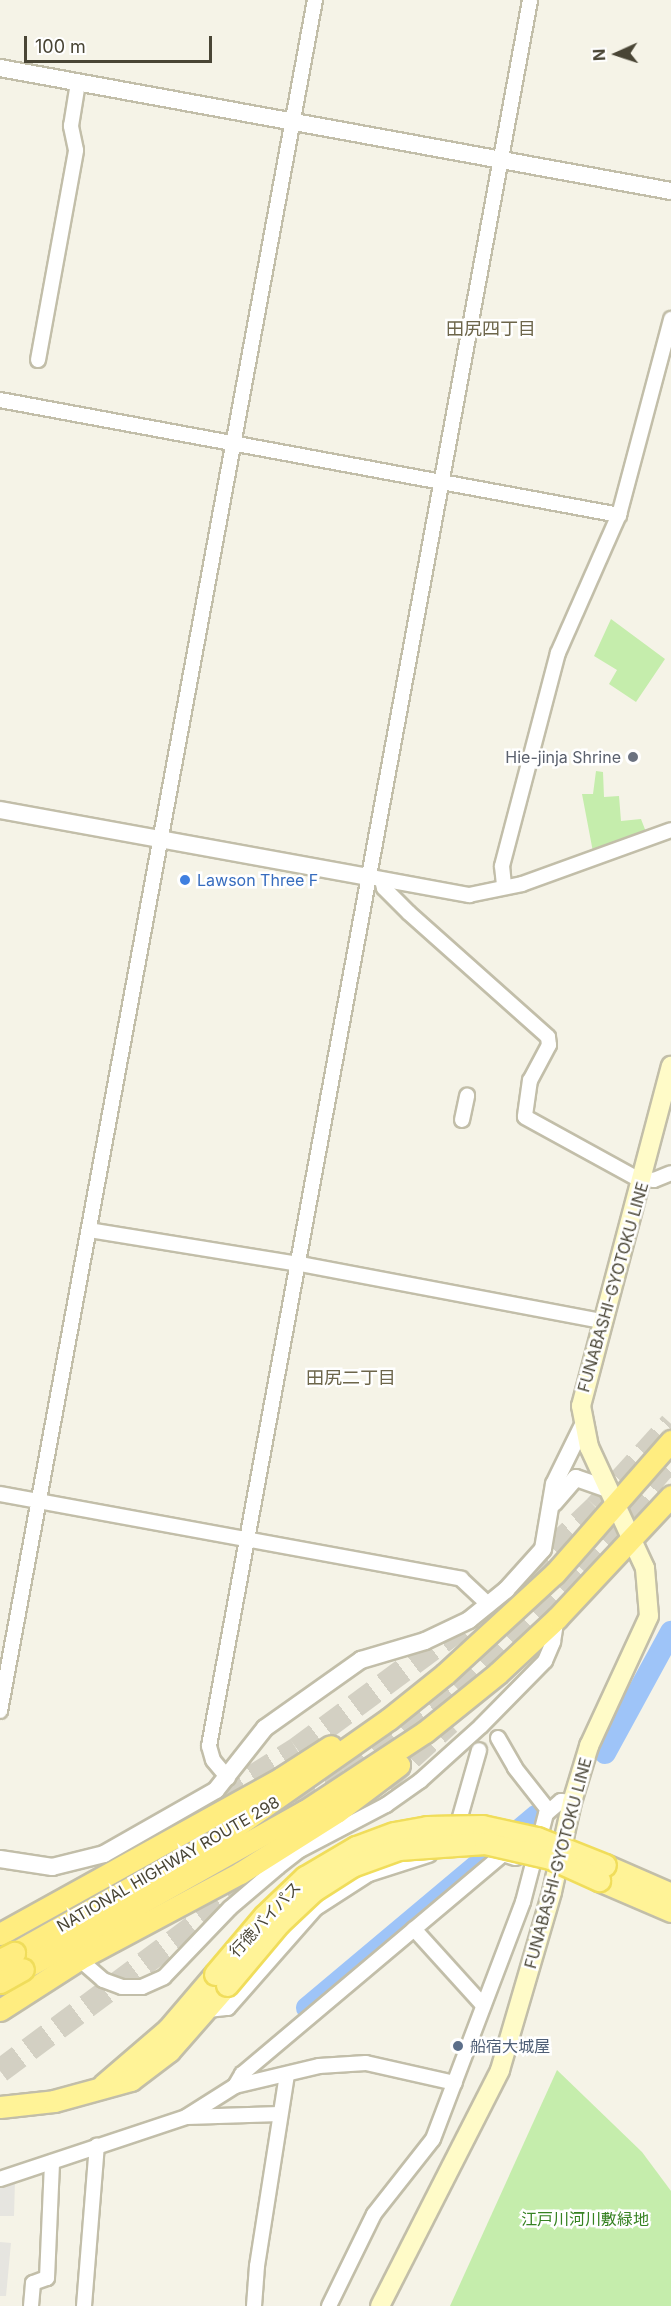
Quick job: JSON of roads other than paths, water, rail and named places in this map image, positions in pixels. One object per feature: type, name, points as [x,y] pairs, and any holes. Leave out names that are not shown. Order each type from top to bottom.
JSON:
[{"type":"highway","name":"NATIONAL HIGHWAY ROUTE 298","points":[[0,1982],[9,1958],[169,1867],[289,1793],[389,1719],[482,1642],[555,1573],[613,1497],[671,1441]]},
{"type":"highway","name":"NATIONAL HIGHWAY ROUTE 298","points":[[9,1958],[305,1811],[462,1704],[557,1618],[671,1496]]},
{"type":"highway","points":[[0,1934],[281,1778],[482,1642]]},
{"type":"highway","points":[[3,2008],[79,1959],[199,1897],[337,1812],[416,1751],[462,1704]]},
{"type":"highway","points":[[0,1918],[41,1912]]},
{"type":"highway","points":[[3,2008],[16,1983],[9,1958]]},
{"type":"main road","name":"FUNABASHI-GYOTOKU LINE","points":[[380,2306],[500,2070],[552,1892],[572,1802],[589,1746],[648,1616],[647,1574],[582,1427],[582,1394],[667,1104],[671,1066]]},
{"type":"main road","name":"行徳バイパス","points":[[0,2107],[54,2101],[103,2085],[131,2080],[141,2073],[208,2010],[221,1980],[264,1916],[305,1877],[356,1846],[409,1830],[482,1826],[522,1834],[671,1894]]},
{"type":"main road","name":"行徳バイパス","points":[[103,2085],[221,1980],[312,1891],[376,1856],[422,1845],[485,1843],[550,1858],[671,1911]]},
{"type":"street","points":[[0,1711],[231,445],[315,0]]},
{"type":"street","points":[[228,1778],[213,1760],[209,1746],[246,1540],[375,878],[442,482],[530,0]]},
{"type":"street","points":[[0,69],[671,192]]},
{"type":"street","points":[[38,360],[76,150],[71,126],[78,83]]},
{"type":"street","points":[[504,885],[502,866],[558,653],[619,515],[671,319]]},
{"type":"street","points":[[0,400],[231,445],[619,515]]},
{"type":"street","points":[[0,810],[469,895],[504,885],[522,884],[671,830]]},
{"type":"street","points":[[375,878],[409,913],[548,1037],[549,1045],[531,1080],[525,1116],[643,1180],[663,1178],[671,1173]]},
{"type":"street","points":[[462,1120],[467,1096]]},
{"type":"street","points":[[89,1230],[300,1264],[602,1321]]},
{"type":"street","points":[[0,1859],[52,1867],[88,1860],[199,1801],[228,1778],[265,1728],[361,1660],[442,1634],[489,1605],[543,1549],[553,1504],[554,1484],[582,1427]]},
{"type":"street","points":[[553,1504],[576,1478],[613,1497]]},
{"type":"street","points":[[0,1494],[461,1579],[489,1605]]},
{"type":"street","points":[[79,1959],[103,1980],[122,1987],[142,1987],[164,1977],[230,1908],[278,1867],[300,1850],[386,1805],[464,1741],[533,1677],[554,1642],[557,1618]]},
{"type":"street","points":[[498,1738],[515,1768],[549,1809]]},
{"type":"street","points":[[208,2010],[228,2008],[316,1908],[369,1874],[396,1862],[439,1854],[450,1846],[479,1750]]},
{"type":"street","points":[[329,2306],[374,2214],[433,2139],[523,1902],[549,1809],[561,1801],[572,1802]]},
{"type":"street","points":[[455,1835],[486,1836],[539,1848]]},
{"type":"street","points":[[235,2086],[242,2074],[503,1854],[535,1864]]},
{"type":"street","points":[[414,1929],[483,2005]]},
{"type":"street","points":[[0,2179],[186,2117],[235,2086],[287,2075],[351,2062],[455,2083]]},
{"type":"street","points":[[255,2306],[257,2266],[287,2075]]},
{"type":"street","points":[[186,2117],[280,2114]]},
{"type":"street","points":[[84,2306],[96,2146]]},
{"type":"street","points":[[31,2306],[33,2283],[48,2278],[52,2162]]},
{"type":"waterway","points":[[605,1753],[671,1632]]},
{"type":"waterway","points":[[307,2008],[537,1815]]},
{"type":"tunnel","points":[[527,1573],[596,1507],[671,1424]]},
{"type":"tunnel","points":[[263,1819],[341,1767],[452,1683],[578,1566],[671,1459]]},
{"type":"tunnel","points":[[161,1834],[297,1749],[473,1619]]},
{"type":"tunnel","points":[[384,1782],[449,1723]]},
{"type":"tunnel","points":[[0,2071],[254,1882]]},
{"type":"place","name":"Hie-jinja Shrine","points":[[633,757]]},
{"type":"place","name":"Lawson Three F","points":[[185,880]]},
{"type":"place","name":"船宿大城屋","points":[[458,2046]]},
{"type":"district","name":"田尻四丁目","points":[[491,329]]},
{"type":"district","name":"田尻二丁目","points":[[351,1378]]},
{"type":"park label","name":"江戸川河川敷緑地","points":[[585,2219]]}]
